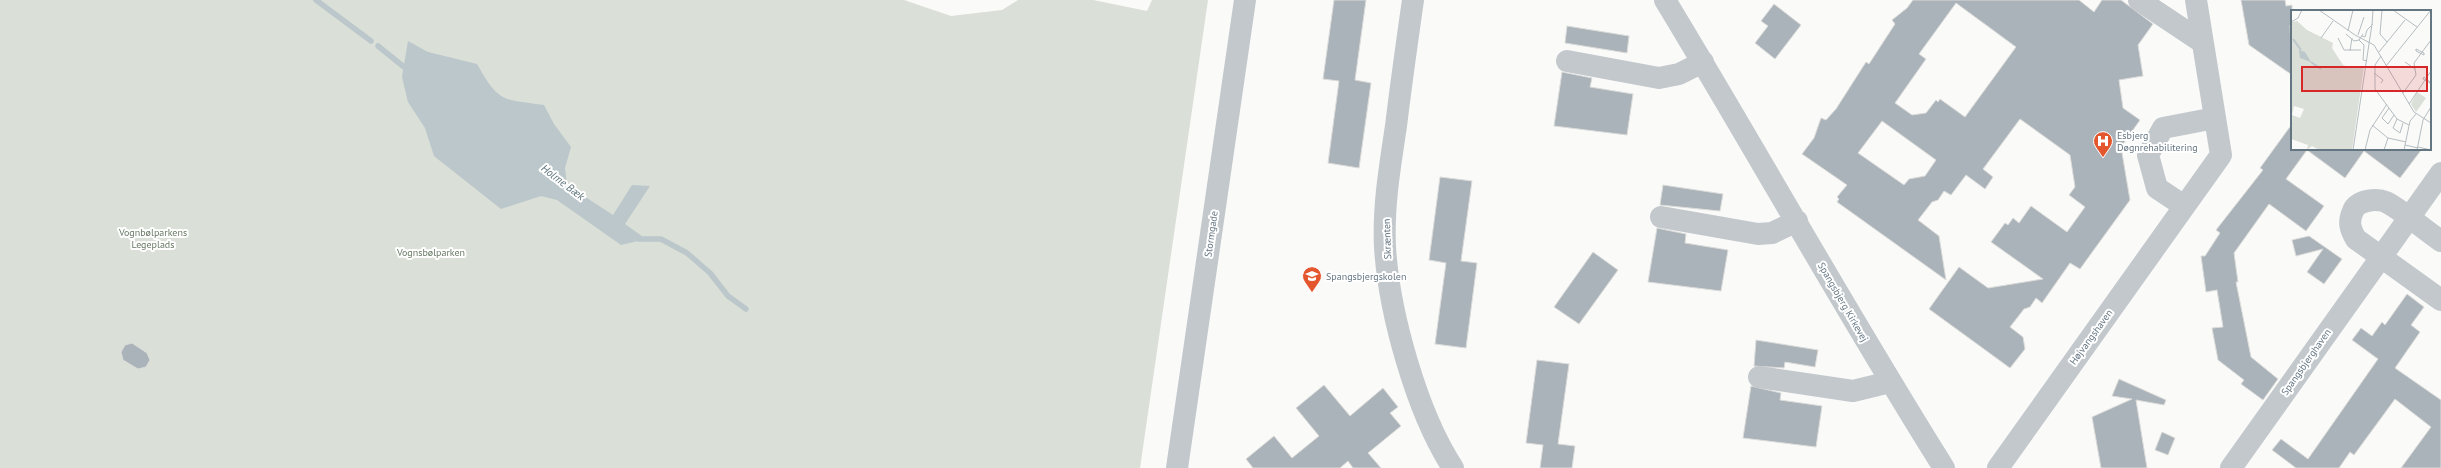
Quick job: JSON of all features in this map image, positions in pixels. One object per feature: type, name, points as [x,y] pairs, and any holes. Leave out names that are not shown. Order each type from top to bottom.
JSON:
[{"type":"street","name":"Stormgade","points":[[1177,468],[1245,0]]},
{"type":"street","name":"Skrænten","points":[[1413,0],[1386,191],[1385,247],[1393,298],[1405,354],[1427,420],[1453,468]]},
{"type":"street","name":"Spangsbjerg Kirkevej","points":[[1665,0],[1797,221],[1890,382],[1944,468]]},
{"type":"street","points":[[2139,0],[2202,42]]},
{"type":"street","name":"Højvangshaven","points":[[1998,468],[2221,155],[2196,0]]},
{"type":"street","points":[[1567,61],[1659,78],[1679,74],[1703,62]]},
{"type":"street","points":[[2184,206],[2157,188],[2148,155],[2163,128],[2215,118]]},
{"type":"street","name":"Spangsbjerghaven","points":[[2231,468],[2441,173]]},
{"type":"street","points":[[2441,241],[2384,202],[2372,200],[2354,208],[2350,219],[2353,235],[2356,240],[2441,300]]},
{"type":"street","points":[[1661,217],[1758,234],[1772,233],[1797,221]]},
{"type":"street","points":[[1759,377],[1853,391],[1869,389],[1890,382]]},
{"type":"green space","points":[[0,0],[904,0],[951,16],[1002,10],[1018,0],[1093,0],[1147,11],[1152,0],[1208,0],[1140,468],[0,468]]},
{"type":"water","points":[[408,41],[428,52],[477,64],[491,86],[503,97],[519,102],[544,105],[554,124],[571,147],[565,168],[567,185],[613,215],[632,185],[650,186],[625,224],[646,239],[621,245],[557,200],[541,196],[501,209],[434,156],[425,128],[408,102],[402,77]]},
{"type":"building","points":[[1334,0],[1366,0],[1355,80],[1371,83],[1359,168],[1328,163],[1339,81],[1323,79]]},
{"type":"building","points":[[1913,0],[2079,0],[2094,12],[2102,0],[2121,0],[2153,24],[2138,45],[2143,76],[2119,80],[2123,108],[2140,120],[2121,147],[2130,200],[2080,269],[2070,263],[2042,303],[2036,298],[2030,307],[2024,309],[2010,327],[2023,337],[2025,349],[2010,368],[1929,309],[1959,267],[1988,288],[2043,279],[1991,242],[2005,223],[2008,225],[2013,218],[2019,223],[2031,206],[2067,232],[2085,207],[2069,195],[2075,187],[2070,155],[2020,119],[1983,169],[1993,177],[1985,189],[1966,175],[1951,195],[1944,191],[1938,200],[1932,202],[1918,220],[1939,236],[1946,280],[1837,202],[1839,199],[1837,197],[1847,185],[1802,154],[1814,138],[1821,118],[1826,120],[1836,109],[1866,62],[1869,64],[1895,24],[1892,20],[1907,8]],"holes":[[[1956,3],[2016,47],[1965,117],[1940,99],[1938,102],[1936,100],[1926,113],[1912,115],[1895,103],[1926,59],[1919,54]],[[1882,121],[1936,160],[1925,176],[1909,179],[1904,185],[1858,153]]]},
{"type":"building","points":[[2241,0],[2285,0],[2286,6],[2292,5],[2290,25],[2291,74],[2249,45]]},
{"type":"building","points":[[1774,4],[1801,25],[1775,59],[1755,43],[1768,26],[1761,21]]},
{"type":"building","points":[[1567,26],[1629,36],[1627,53],[1565,43]]},
{"type":"building","points":[[1562,72],[1592,78],[1590,87],[1633,94],[1627,135],[1554,126]]},
{"type":"building","points":[[2291,125],[2291,150],[2307,150],[2286,179],[2324,206],[2306,231],[2269,204],[2234,253],[2238,282],[2236,282],[2251,357],[2278,379],[2263,400],[2241,384],[2244,380],[2218,360],[2212,328],[2223,327],[2217,290],[2206,292],[2201,256],[2205,256],[2220,233],[2216,230],[2263,170],[2260,168]]},
{"type":"building","points":[[2307,150],[2421,150],[2400,178],[2364,151],[2345,178]]},
{"type":"building","points":[[1440,177],[1472,181],[1461,261],[1477,263],[1466,348],[1435,344],[1446,263],[1429,260]]},
{"type":"building","points":[[1663,185],[1723,194],[1720,211],[1660,205]]},
{"type":"building","points":[[1657,228],[1686,234],[1685,243],[1728,250],[1721,291],[1648,282]]},
{"type":"building","points":[[2309,236],[2342,259],[2324,284],[2307,272],[2323,249],[2296,256],[2292,240]]},
{"type":"building","points":[[1593,252],[1618,270],[1579,324],[1554,307]]},
{"type":"building","points":[[2407,294],[2424,307],[2411,325],[2420,332],[2395,368],[2441,400],[2441,468],[2401,468],[2431,427],[2395,399],[2354,455],[2350,452],[2339,468],[2296,468],[2272,450],[2281,439],[2308,459],[2378,359],[2352,340],[2361,328],[2372,336],[2382,322],[2385,325]]},
{"type":"building","points":[[1756,340],[1818,350],[1815,367],[1785,362],[1784,368],[1754,366]]},
{"type":"building","points":[[132,343],[147,353],[150,360],[146,367],[138,369],[123,360],[121,352],[125,345]]},
{"type":"building","points":[[1537,360],[1569,364],[1558,444],[1575,446],[1572,468],[1540,468],[1543,445],[1526,443]]},
{"type":"building","points":[[2119,379],[2166,400],[2164,405],[2136,400],[2147,468],[2101,468],[2092,417],[2132,399],[2112,396]]},
{"type":"building","points":[[1324,385],[1350,416],[1383,388],[1398,407],[1390,413],[1401,426],[1368,453],[1381,468],[1353,468],[1348,461],[1340,468],[1253,468],[1246,459],[1274,436],[1292,458],[1319,436],[1296,408]]},
{"type":"building","points":[[1751,386],[1781,393],[1780,400],[1822,406],[1816,447],[1743,438]]},
{"type":"building","points":[[2162,432],[2175,438],[2168,455],[2155,450]]},
{"type":"waterway","name":"Holme Bæk","points":[[316,0],[371,41]]},
{"type":"waterway","name":"Holme Bæk","points":[[378,46],[409,71]]},
{"type":"waterway","name":"Holme Bæk","points":[[639,239],[661,239],[687,253],[710,273],[728,296],[746,309]]},
{"type":"place","name":"Esbjerg Døgnrehabilitering","points":[[2103,158]]},
{"type":"place","name":"Spangsbjergskolen","points":[[1312,293]]},
{"type":"park label","name":"Vognbølparkens Legeplads","points":[[153,238]]},
{"type":"park label","name":"Vognsbølparken","points":[[431,252]]}]
